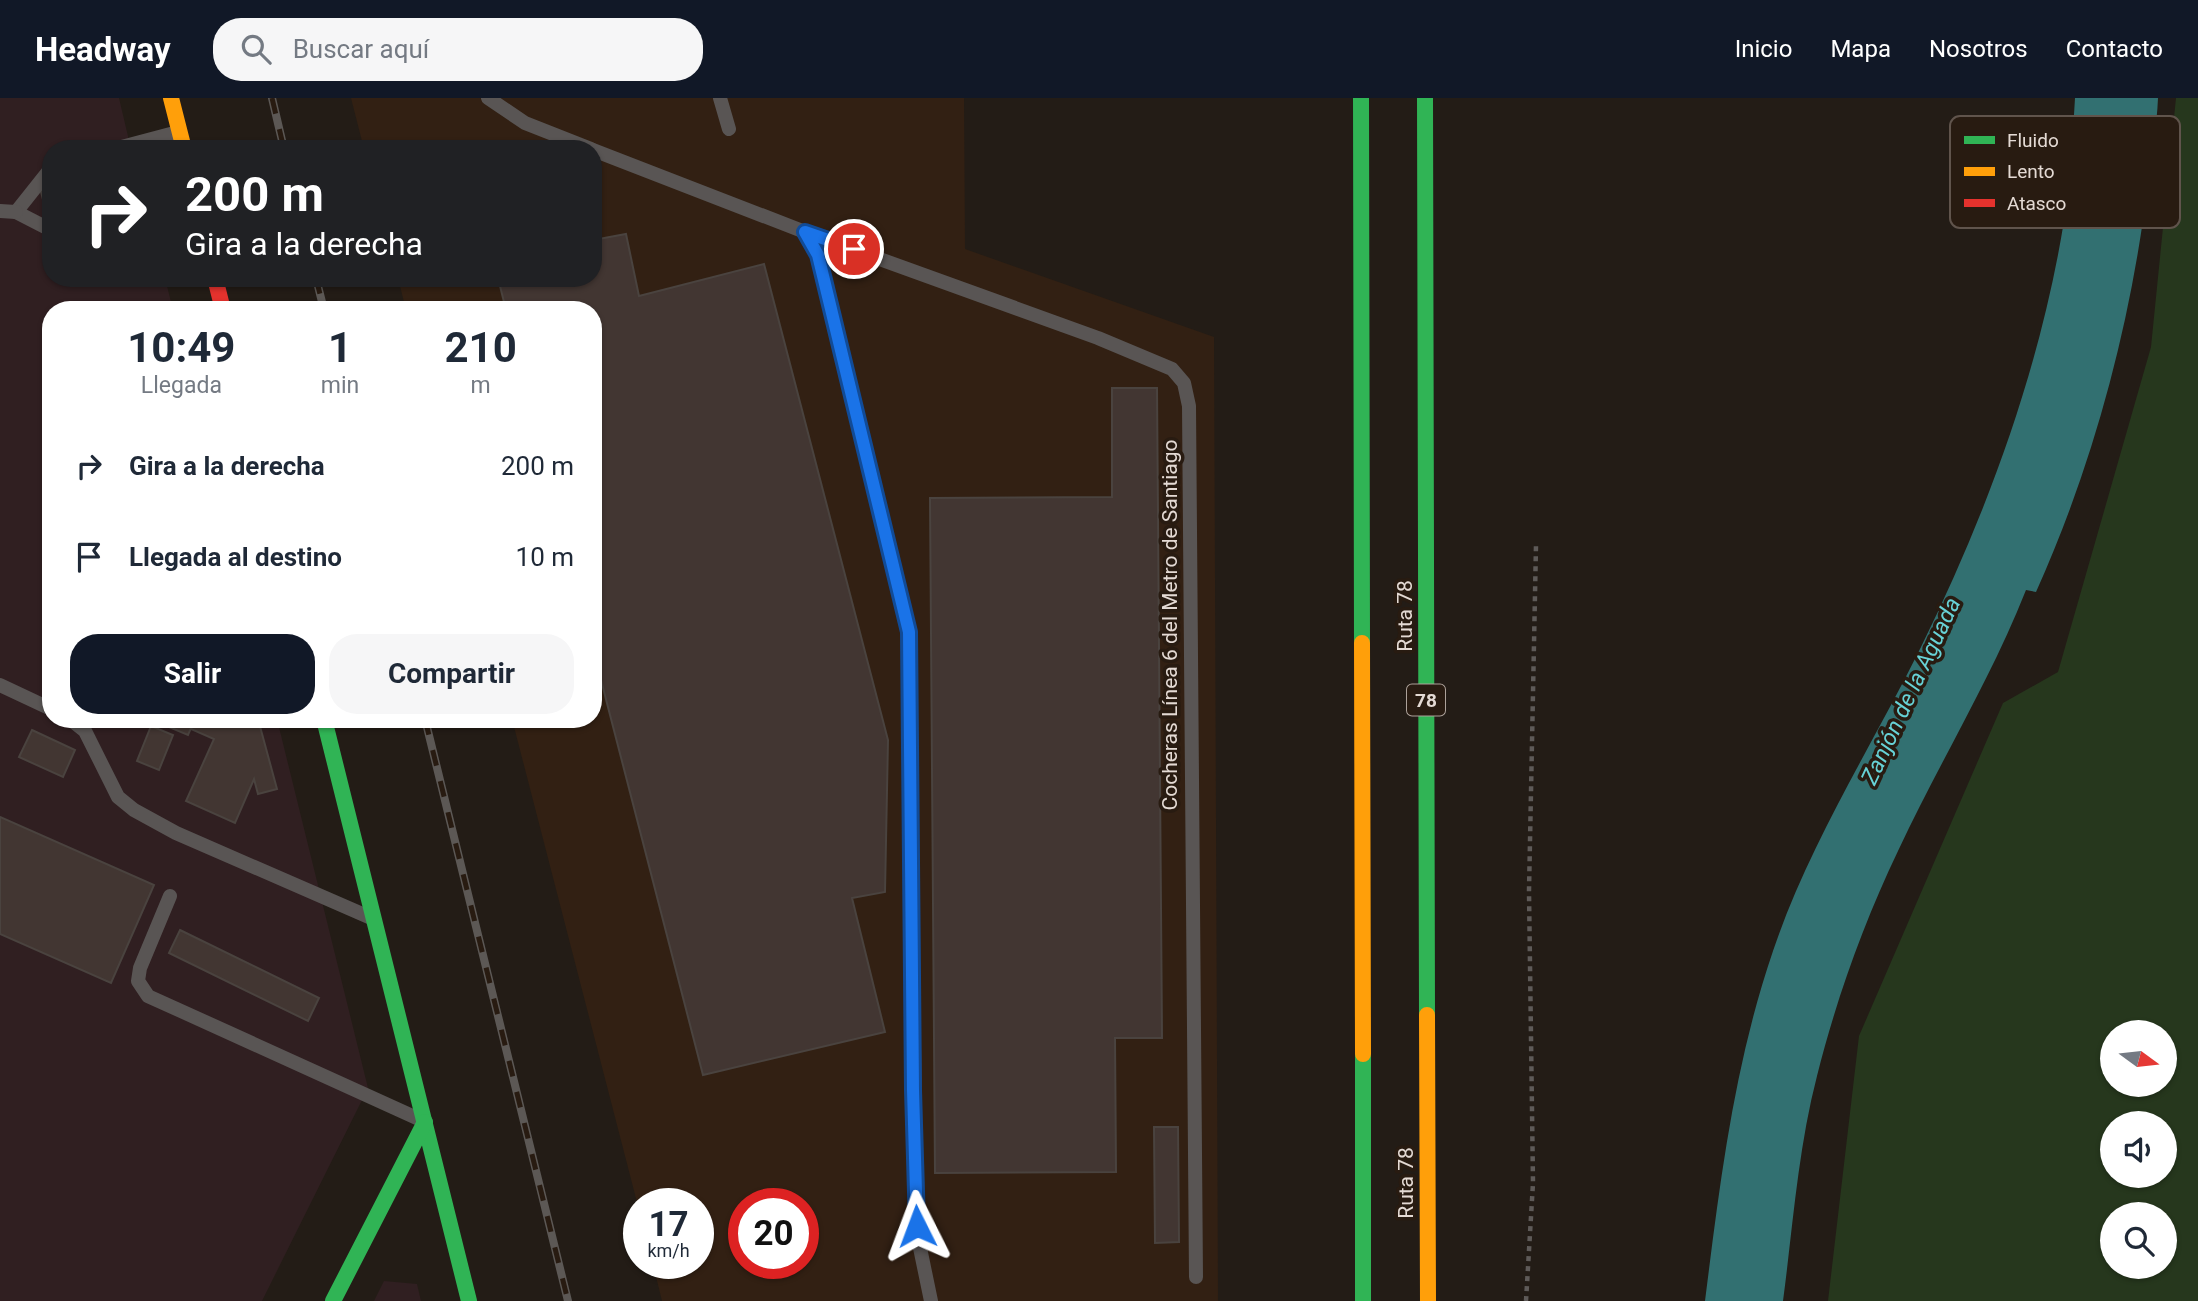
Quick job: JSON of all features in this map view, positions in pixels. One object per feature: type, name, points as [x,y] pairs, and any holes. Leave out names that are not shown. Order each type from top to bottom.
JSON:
[{"type":"main road","points":[[171,98],[182,140]]},
{"type":"main road","name":"Ruta 78","points":[[1361,98],[1363,1301]]},
{"type":"main road","name":"Ruta 78","points":[[1425,98],[1428,1301]]},
{"type":"main road","points":[[326,728],[469,1301]]},
{"type":"main road","points":[[333,1301],[425,1122]]},
{"type":"lane","name":"Cocheras Línea 6 del Metro de Santiago","points":[[488,98],[526,123],[569,140]]},
{"type":"lane","points":[[720,98],[729,129]]},
{"type":"lane","points":[[149,140],[180,132]]},
{"type":"lane","name":"Cocheras Línea 6 del Metro de Santiago","points":[[602,153],[805,232],[1098,338],[1172,369],[1184,383],[1189,406],[1196,1277]]},
{"type":"lane","points":[[16,212],[42,179]]},
{"type":"lane","points":[[0,211],[16,212],[42,225]]},
{"type":"lane","points":[[805,232],[818,255],[909,632],[916,1209],[919,1243],[931,1301]]},
{"type":"lane","points":[[0,685],[42,705]]},
{"type":"lane","points":[[81,728],[118,797],[134,810],[176,833],[373,919]]},
{"type":"lane","points":[[170,896],[139,968],[138,981],[148,996],[425,1122]]},
{"type":"path","points":[[1526,1301],[1533,1183],[1529,891],[1536,545]]},
{"type":"shaded area","points":[[0,98],[119,98],[129,140],[42,140],[42,287],[167,287],[171,301],[42,301],[42,728],[279,728],[368,1088],[262,1301],[0,1301]]},
{"type":"shaded area","points":[[351,98],[964,98],[965,249],[1214,337],[1218,1301],[662,1301],[657,1279],[714,1279],[714,1188],[633,1188],[514,728],[602,728],[602,301],[404,301],[400,287],[602,287],[602,140],[362,140]]},
{"type":"shaded area","points":[[384,1281],[417,1284],[421,1301],[374,1301]]},
{"type":"green space","points":[[2176,98],[2198,98],[2198,1301],[1828,1301],[1859,1036],[2003,703],[2058,672],[2151,347],[2163,228],[2180,228],[2180,116],[2174,116]]},
{"type":"water","points":[[2075,98],[2158,98],[2156,116],[2074,116]]},
{"type":"water","name":"Zanjón de la Aguada","points":[[2063,228],[2142,228],[2120,340],[2076,493],[2036,592],[2026,590],[1997,657],[1898,851],[1852,962],[1810,1104],[1783,1301],[1705,1301],[1716,1212],[1738,1080],[1759,994],[1773,951],[1822,834],[1902,685],[1971,537],[2014,423],[2032,365]]},
{"type":"building","points":[[626,234],[639,296],[764,264],[888,740],[885,892],[852,898],[885,1032],[703,1075],[602,684],[602,301],[504,301],[500,287],[602,287],[602,238]]},
{"type":"building","points":[[1112,388],[1157,388],[1162,1038],[1115,1038],[1116,1172],[935,1173],[930,498],[1112,497]]},
{"type":"building","points":[[150,728],[173,735],[159,770],[137,761]]},
{"type":"building","points":[[171,728],[191,728],[188,735]]},
{"type":"building","points":[[260,728],[277,789],[258,794],[254,779],[235,823],[186,801],[214,739],[191,729]]},
{"type":"building","points":[[32,730],[75,750],[63,777],[19,757]]},
{"type":"building","points":[[0,817],[154,885],[111,983],[0,934]]},
{"type":"building","points":[[180,930],[319,998],[308,1021],[169,953]]},
{"type":"building","points":[[1154,1127],[1178,1127],[1179,1242],[1155,1243]]},
{"type":"railway","points":[[272,98],[282,140]]},
{"type":"railway","points":[[318,287],[322,301]]},
{"type":"railway","points":[[427,728],[568,1301]]},
{"type":"traffic: fast","points":[[1361,98],[1362,643]]},
{"type":"traffic: fast","points":[[1425,98],[1427,1015]]},
{"type":"traffic: fast","points":[[326,728],[469,1301]]},
{"type":"traffic: fast","points":[[1363,1054],[1363,1301]]},
{"type":"traffic: fast","points":[[333,1301],[425,1122]]},
{"type":"traffic: slow","points":[[171,98],[182,140]]},
{"type":"traffic: slow","points":[[1362,643],[1363,1054]]},
{"type":"traffic: slow","points":[[1427,1015],[1428,1301]]},
{"type":"traffic: jam","points":[[217,287],[221,301]]},
{"type":"route","points":[[854,249],[805,232],[818,255],[863,447],[903,598],[909,632],[913,1090],[917,1226]]}]
